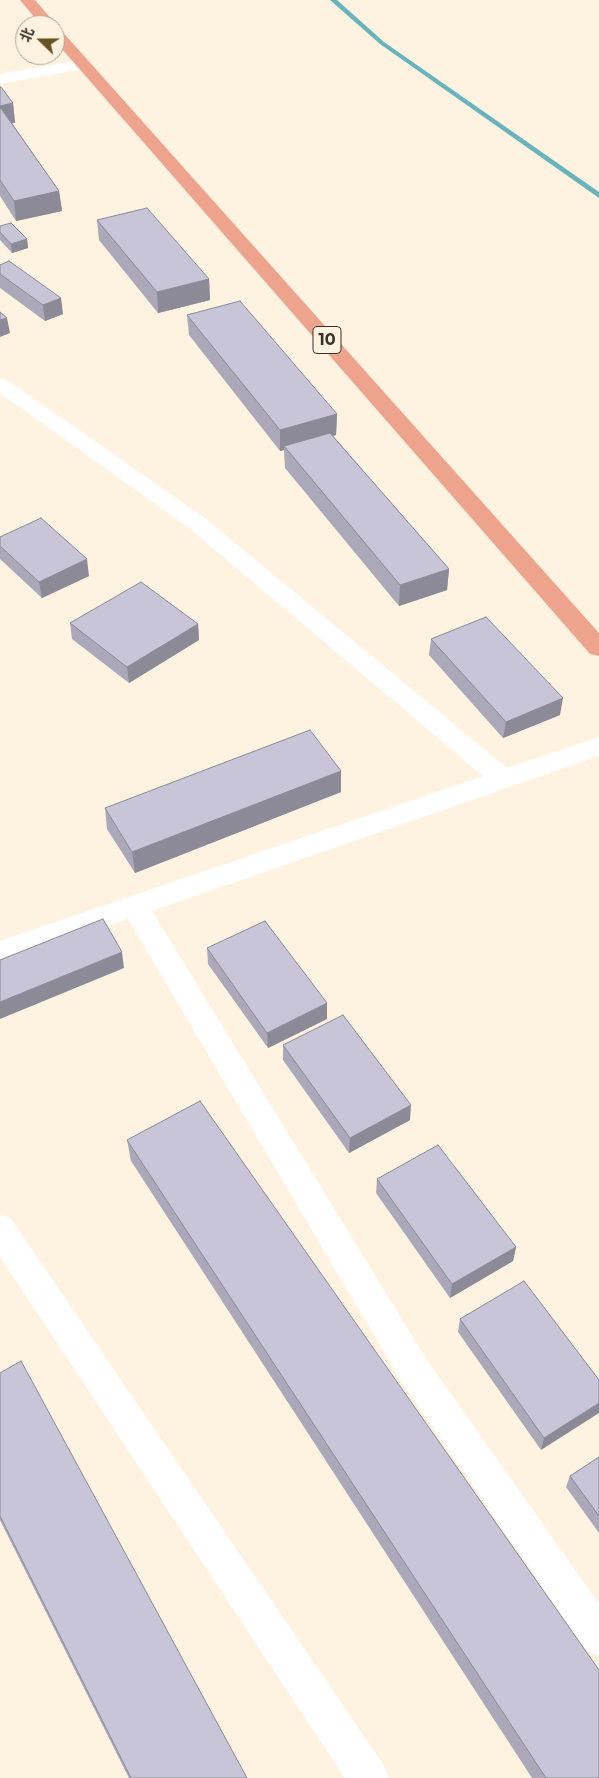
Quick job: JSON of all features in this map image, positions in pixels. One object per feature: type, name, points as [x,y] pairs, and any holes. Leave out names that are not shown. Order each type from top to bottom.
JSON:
[{"type":"main road","points":[[26,0],[40,15]]},
{"type":"main road","name":"10","points":[[65,43],[599,648]]},
{"type":"street","points":[[0,79],[84,64]]},
{"type":"street","points":[[0,384],[197,523],[503,780]]},
{"type":"street","points":[[0,952],[599,746]]},
{"type":"street","points":[[135,906],[413,1369],[599,1637]]},
{"type":"street","points":[[0,1228],[369,1778]]},
{"type":"building","points":[[1,87],[13,103],[0,106]]},
{"type":"building","points":[[0,107],[59,191],[14,201],[0,180]]},
{"type":"building","points":[[147,208],[209,279],[157,292],[97,220]]},
{"type":"building","points":[[11,223],[27,239],[11,244],[0,232],[0,226]]},
{"type":"building","points":[[9,261],[61,298],[43,305],[0,274],[0,265]]},
{"type":"building","points":[[240,301],[337,414],[280,430],[187,315]]},
{"type":"building","points":[[0,312],[7,318],[0,320]]},
{"type":"building","points":[[330,433],[449,569],[400,585],[284,446]]},
{"type":"building","points":[[41,518],[87,559],[39,582],[0,546],[0,537]]},
{"type":"building","points":[[141,582],[198,624],[127,667],[70,623]]},
{"type":"building","points":[[486,617],[563,698],[506,722],[431,639]]},
{"type":"building","points":[[310,730],[341,771],[132,852],[105,808]]},
{"type":"building","points":[[103,919],[122,952],[0,1002],[0,960]]},
{"type":"building","points":[[265,921],[327,1003],[267,1033],[207,948]]},
{"type":"building","points":[[343,1015],[411,1105],[350,1138],[283,1045]]},
{"type":"building","points":[[200,1101],[599,1670],[599,1778],[546,1778],[127,1140]]},
{"type":"building","points":[[438,1145],[516,1247],[452,1284],[377,1179]]},
{"type":"building","points":[[524,1281],[599,1380],[599,1403],[544,1438],[460,1319]]},
{"type":"building","points":[[21,1361],[247,1778],[131,1778],[0,1516],[0,1373]]},
{"type":"building","points":[[599,1457],[599,1516],[570,1476]]},
{"type":"waterway","points":[[333,0],[382,43],[599,196]]}]
